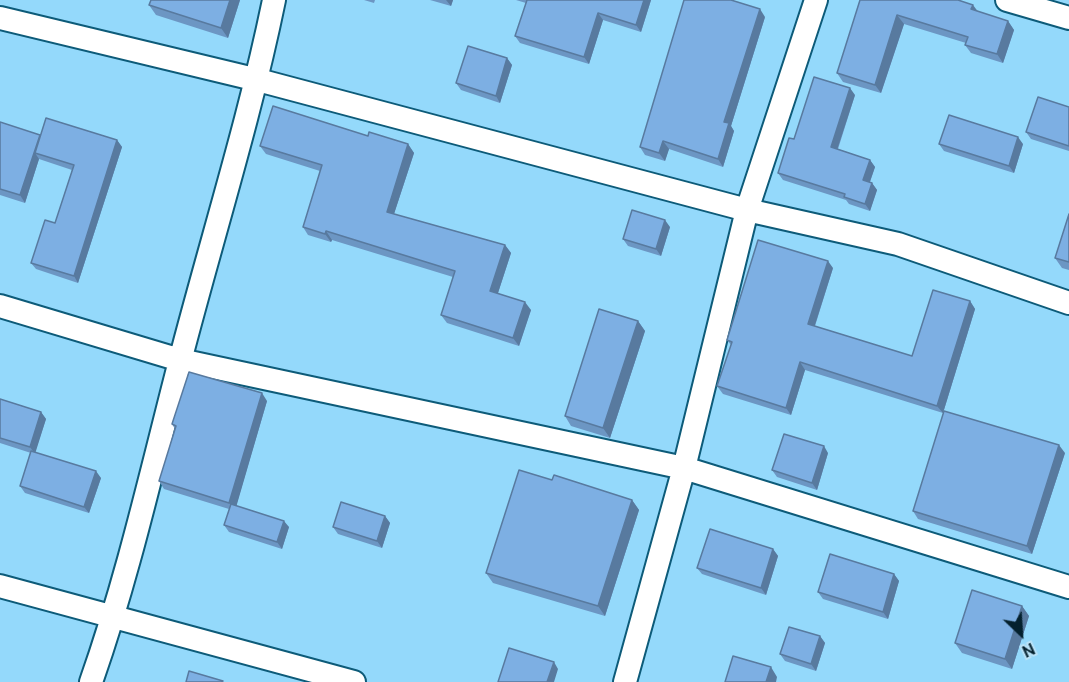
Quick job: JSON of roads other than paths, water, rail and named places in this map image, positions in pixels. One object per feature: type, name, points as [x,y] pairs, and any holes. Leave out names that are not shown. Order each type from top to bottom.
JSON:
[{"type":"street","points":[[91,682],[115,615],[180,360],[258,80],[274,0]]},
{"type":"street","points":[[625,682],[684,468],[747,210],[816,0]]},
{"type":"street","points":[[1007,0],[1069,18]]},
{"type":"street","points":[[0,18],[258,80],[747,210],[898,244],[1069,303]]},
{"type":"street","points":[[0,306],[180,360],[684,468],[1069,587]]},
{"type":"street","points":[[0,586],[115,615],[354,682]]}]
